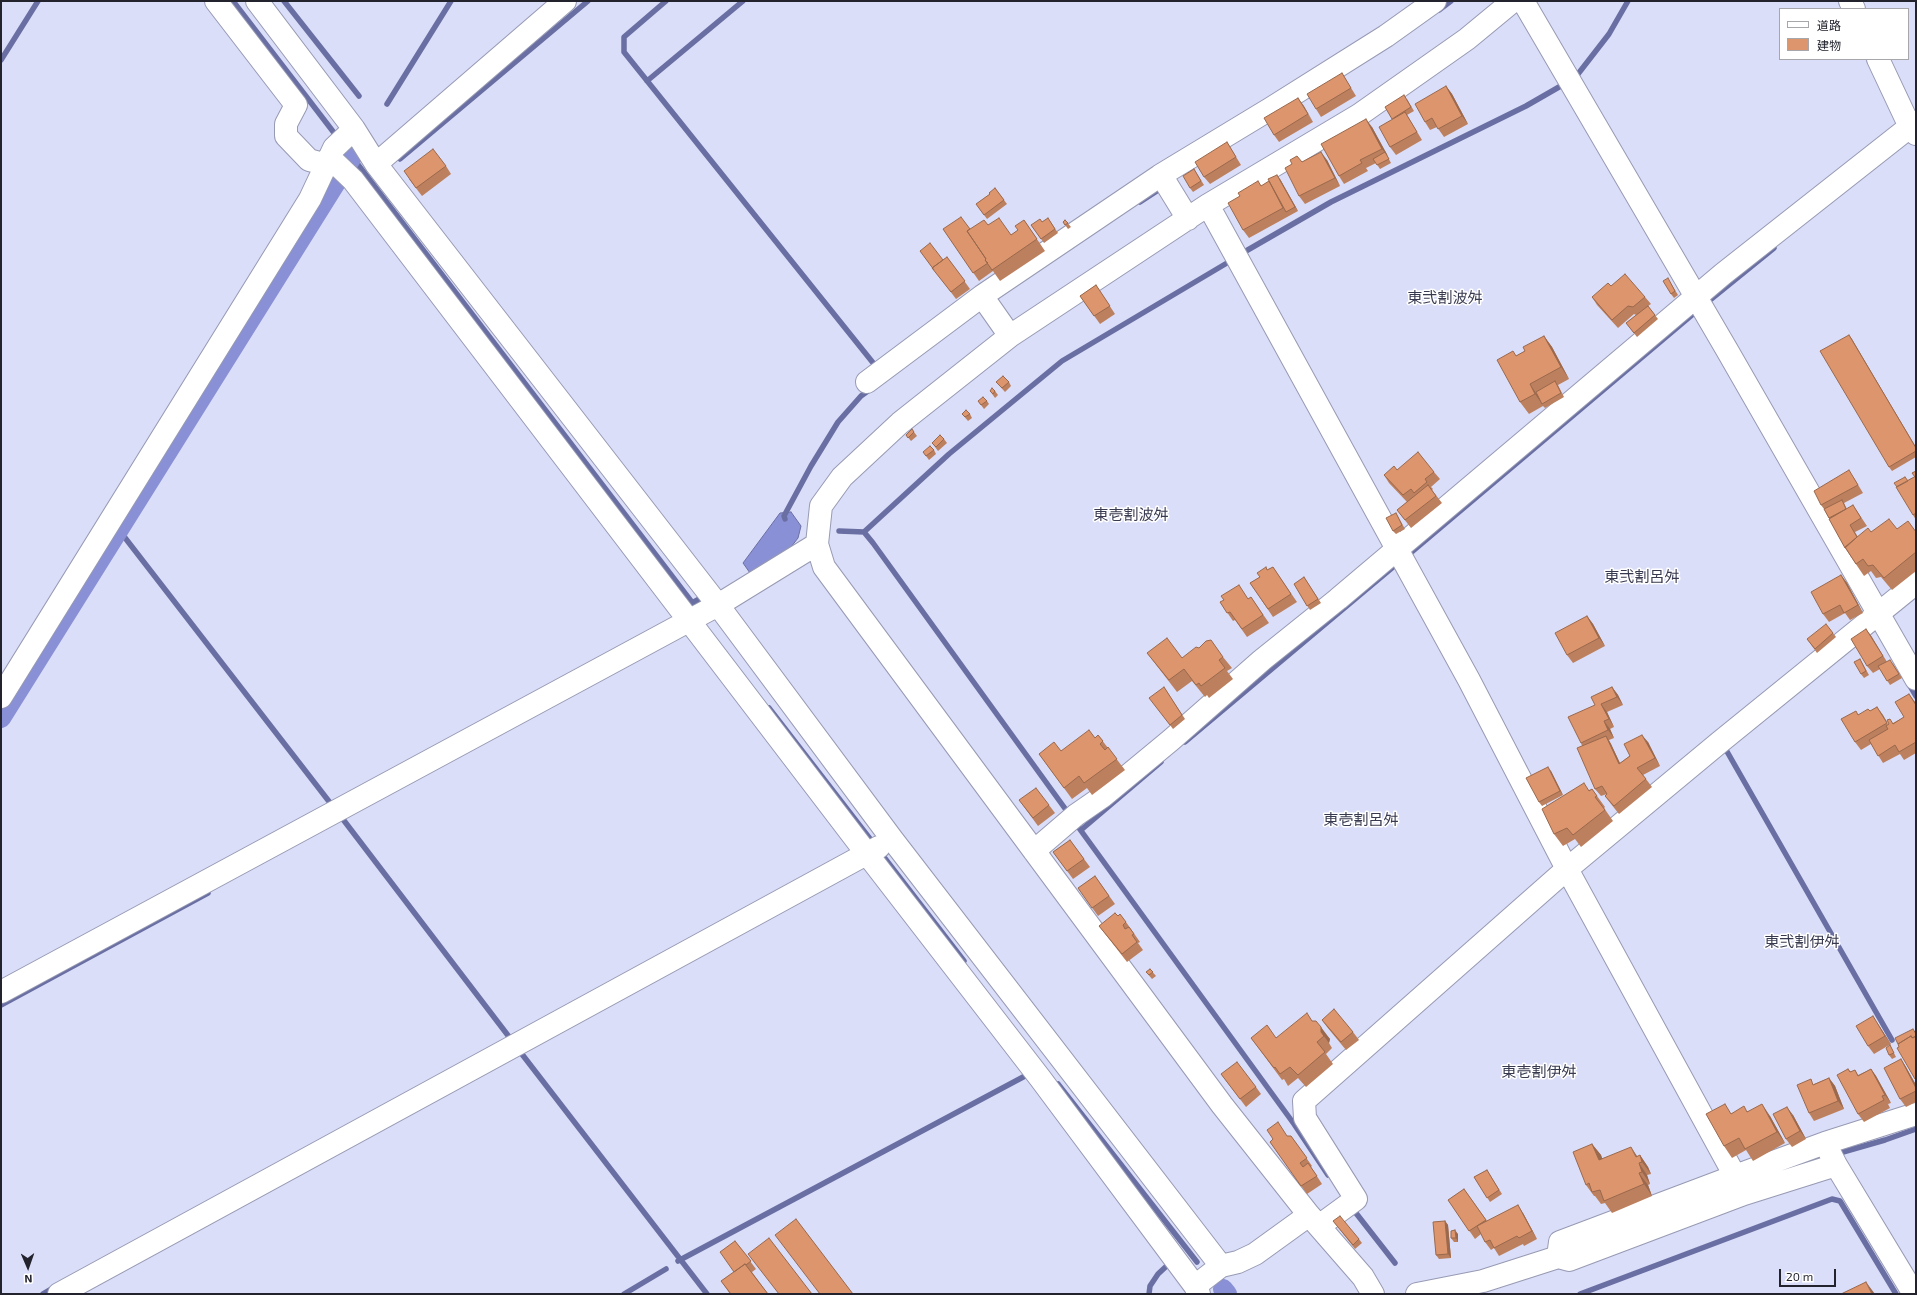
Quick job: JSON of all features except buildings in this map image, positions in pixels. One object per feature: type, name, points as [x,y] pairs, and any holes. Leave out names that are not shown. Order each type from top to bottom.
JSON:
[{"type":"street","points":[[216,1],[296,104],[286,124],[286,136],[309,160],[340,154],[376,164],[1040,1078],[1175,1258],[1197,1290],[1221,1266],[1238,1262],[1255,1254],[1356,1199],[1305,1118],[1304,1101],[1570,873],[1714,746],[1881,618],[1916,583]]},
{"type":"street","points":[[257,1],[340,154],[702,613],[873,848],[1056,1070],[1221,1266]]},
{"type":"street","points":[[376,164],[565,1]]},
{"type":"street","points":[[876,375],[1165,181],[1373,44],[1435,1]]},
{"type":"street","points":[[1373,1294],[1363,1277],[1314,1221],[1222,1105],[824,566],[817,544],[821,506],[842,477],[900,424],[1010,336],[1208,205],[1359,115],[1467,39],[1513,1]]},
{"type":"street","points":[[1523,1],[1571,81],[1697,304],[1916,679]]},
{"type":"street","points":[[1034,851],[1171,740],[1262,660],[1401,557],[1697,304],[1724,274],[1914,128],[1879,60]]},
{"type":"street","points":[[1,697],[310,199],[340,154]]},
{"type":"street","points":[[1165,181],[1188,218]]},
{"type":"street","points":[[1208,205],[1476,694],[1570,873],[1734,1176]]},
{"type":"street","points":[[986,302],[1010,336]]},
{"type":"street","points":[[1,992],[702,613],[817,544]]},
{"type":"street","points":[[58,1294],[516,1046],[873,848]]},
{"type":"street","points":[[1417,1294],[1483,1281],[1558,1256],[1569,1260],[1744,1194],[1831,1155],[1916,1114]]},
{"type":"street","points":[[1558,1256],[1560,1242],[1734,1176],[1831,1155]]},
{"type":"street","points":[[1831,1155],[1914,1294]]},
{"type":"water","points":[[791,512],[801,526],[798,538],[791,547],[750,573],[743,563],[780,513]]},
{"type":"waterway","points":[[1,60],[38,1]]},
{"type":"waterway","points":[[233,1],[338,138]]},
{"type":"waterway","points":[[284,1],[359,96]]},
{"type":"waterway","points":[[387,104],[451,1]]},
{"type":"waterway","points":[[400,159],[588,1]]},
{"type":"waterway","points":[[666,1],[624,37],[624,52],[878,369]]},
{"type":"waterway","points":[[647,81],[743,1]]},
{"type":"waterway","points":[[1439,10],[1451,1]]},
{"type":"waterway","points":[[1573,78],[1578,74],[1609,34],[1628,1]]},
{"type":"waterway","points":[[1239,255],[1331,202],[1526,106],[1566,83]]},
{"type":"waterway","points":[[343,145],[691,601],[697,612]]},
{"type":"waterway","points":[[1,718],[352,157]]},
{"type":"waterway","points":[[1140,202],[1163,187]]},
{"type":"waterway","points":[[1705,304],[1774,248]]},
{"type":"waterway","points":[[864,532],[949,454],[1062,361],[1232,260]]},
{"type":"waterway","points":[[1407,556],[1698,310]]},
{"type":"waterway","points":[[785,519],[784,516],[811,466],[838,422],[861,396],[872,388]]},
{"type":"waterway","points":[[119,530],[331,804]]},
{"type":"waterway","points":[[839,531],[864,532],[873,543],[1069,814]]},
{"type":"waterway","points":[[1185,742],[1398,563]]},
{"type":"waterway","points":[[692,603],[701,598]]},
{"type":"waterway","points":[[1909,684],[1916,696]]},
{"type":"waterway","points":[[769,708],[874,844]]},
{"type":"waterway","points":[[1725,748],[1892,1040]]},
{"type":"waterway","points":[[1081,830],[1161,762]]},
{"type":"waterway","points":[[342,818],[513,1042]]},
{"type":"waterway","points":[[1079,828],[1294,1124],[1328,1175]]},
{"type":"waterway","points":[[880,852],[964,961]]},
{"type":"waterway","points":[[1,1005],[208,893]]},
{"type":"waterway","points":[[518,1049],[707,1294]]},
{"type":"waterway","points":[[678,1261],[1025,1076]]},
{"type":"waterway","points":[[1058,1084],[1197,1262]]},
{"type":"waterway","points":[[1836,1154],[1885,1140],[1916,1129]]},
{"type":"waterway","points":[[1580,1294],[1832,1199],[1840,1201],[1896,1294]]},
{"type":"waterway","points":[[1352,1208],[1395,1263]]},
{"type":"waterway","points":[[1149,1294],[1150,1286],[1158,1274],[1172,1261]]},
{"type":"waterway","points":[[624,1294],[666,1269]]},
{"type":"waterway","points":[[43,1294],[55,1287]]},
{"type":"waterway","points":[[1223,1289],[1227,1294]]},
{"type":"district","name":"東弐割波舛","points":[[1445,298]]},
{"type":"district","name":"東壱割波舛","points":[[1131,515]]},
{"type":"district","name":"東弐割呂舛","points":[[1642,577]]},
{"type":"district","name":"東壱割呂舛","points":[[1361,820]]},
{"type":"district","name":"東弐割伊舛","points":[[1802,942]]},
{"type":"district","name":"東壱割伊舛","points":[[1539,1072]]}]
